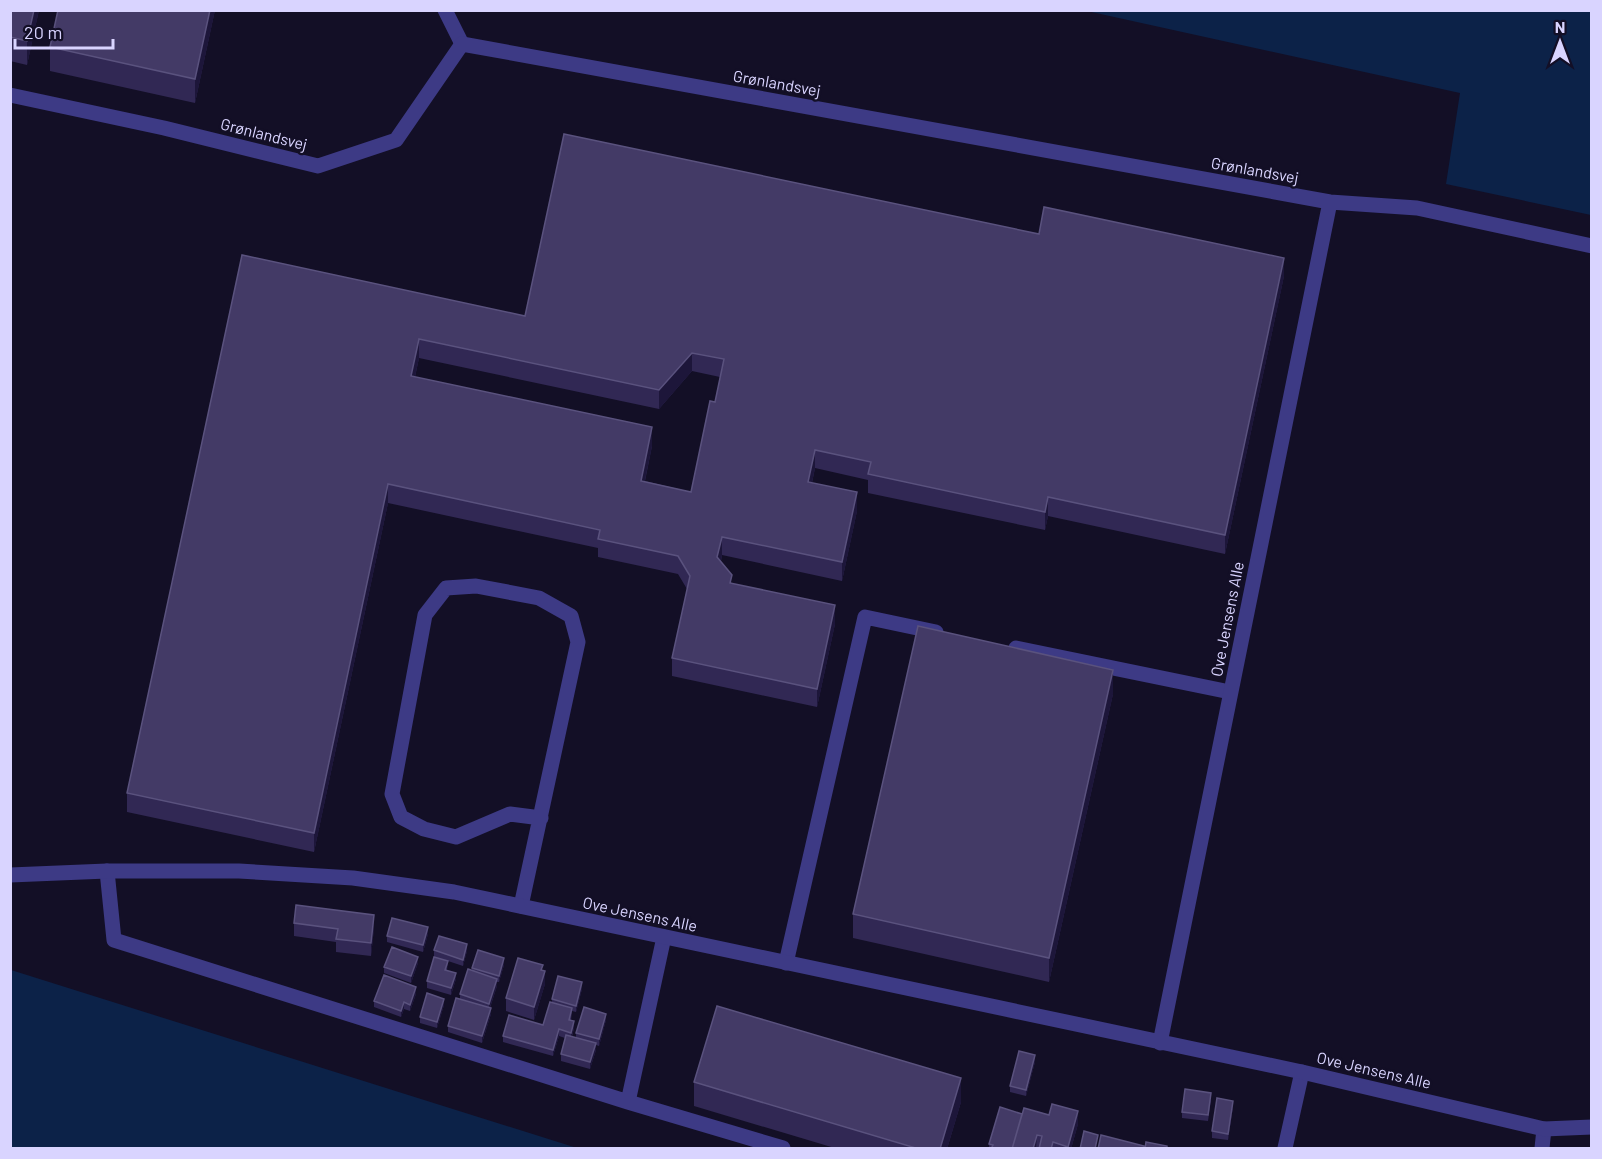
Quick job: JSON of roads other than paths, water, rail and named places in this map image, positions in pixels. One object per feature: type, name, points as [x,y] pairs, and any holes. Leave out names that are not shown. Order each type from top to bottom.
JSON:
[{"type":"street","points":[[446,10],[462,44]]},
{"type":"street","name":"Grønlandsvej","points":[[10,95],[164,128],[318,166],[396,140],[462,44],[1330,202],[1418,208],[1592,246]]},
{"type":"street","name":"Ove Jensens Alle","points":[[1160,1043],[1330,202]]},
{"type":"street","points":[[520,906],[541,818],[578,642],[571,616],[539,598],[476,586],[446,588],[425,615],[392,794],[401,818],[424,829],[456,837],[510,814],[541,818]]},
{"type":"street","points":[[786,963],[865,617],[945,634]]},
{"type":"street","points":[[1002,645],[1230,692]]},
{"type":"street","points":[[107,871],[114,940],[783,1149]]},
{"type":"street","name":"Ove Jensens Alle","points":[[10,875],[107,871],[239,871],[353,878],[454,892],[1302,1072],[1545,1129],[1592,1127]]},
{"type":"street","points":[[628,1102],[664,937]]},
{"type":"street","points":[[1285,1149],[1302,1072]]},
{"type":"street","points":[[1542,1149],[1545,1129]]},
{"type":"water","points":[[1087,11],[1591,11],[1591,215],[1446,184],[1460,93]]},
{"type":"water","points":[[11,970],[577,1148],[11,1148]]}]
